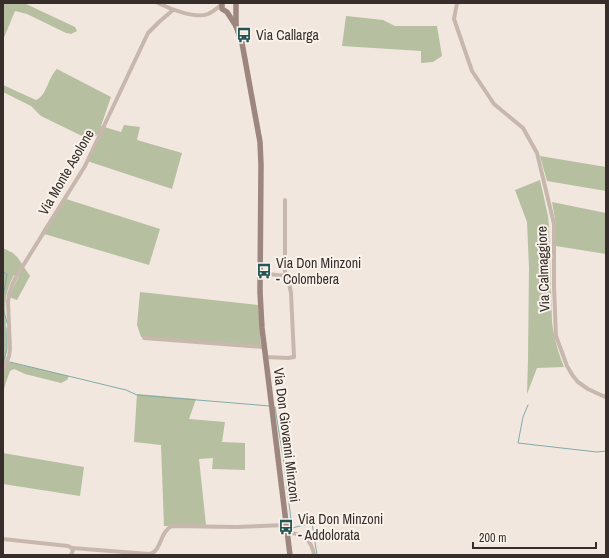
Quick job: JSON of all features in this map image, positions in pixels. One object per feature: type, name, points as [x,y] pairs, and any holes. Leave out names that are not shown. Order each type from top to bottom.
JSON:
[{"type":"street","points":[[158,3],[173,10],[202,16],[222,6]]},
{"type":"street","name":"Via Calmaggiore","points":[[457,3],[454,19],[472,71],[494,104],[523,128],[537,153],[554,224],[556,336],[567,366],[578,382],[588,389],[606,397]]},
{"type":"street","points":[[222,6],[232,12],[236,6]]},
{"type":"street","points":[[222,6],[236,26]]},
{"type":"street","points":[[236,6],[236,26]]},
{"type":"street","name":"Via Monte Asolone","points":[[3,372],[8,356],[10,342],[8,302],[12,284],[85,166],[146,38],[154,26],[173,10]]},
{"type":"street","name":"Via Don Giovanni Minzoni","points":[[236,26],[244,52],[260,142],[262,189],[260,273],[261,310],[265,357],[290,555]]},
{"type":"street","points":[[265,357],[288,358],[294,356],[291,293],[288,278],[285,276],[285,200]]},
{"type":"street","points":[[260,273],[285,276]]},
{"type":"street","points":[[144,338],[264,347]]},
{"type":"street","points":[[3,538],[68,546],[72,548],[152,554],[156,551],[165,532],[172,526],[236,527],[286,525]]},
{"type":"street","points":[[288,533],[298,534],[306,538],[312,546],[314,555]]},
{"type":"street","points":[[71,555],[73,550],[72,548]]},
{"type":"green space","points":[[4,3],[24,3],[75,27],[77,31],[71,34],[66,33],[27,14],[15,11],[3,40]]},
{"type":"green space","points":[[346,16],[383,20],[395,26],[437,26],[442,56],[433,62],[421,63],[421,51],[342,46]]},
{"type":"green space","points":[[57,69],[111,97],[101,126],[121,132],[124,125],[140,127],[137,140],[182,153],[172,189],[87,161],[99,133],[90,138],[82,136],[41,116],[31,106],[3,92],[3,85],[36,100],[43,95],[51,77]]},
{"type":"green space","points":[[540,156],[606,167],[606,191],[547,181]]},
{"type":"green space","points":[[540,180],[549,226],[552,322],[556,345],[564,367],[537,368],[527,394],[529,268],[527,222],[515,190]]},
{"type":"green space","points":[[63,198],[160,229],[149,265],[41,233]]},
{"type":"green space","points":[[552,202],[606,213],[606,254],[556,246],[556,225]]},
{"type":"green space","points":[[3,248],[13,253],[18,258],[30,276],[17,300],[9,297],[19,276],[14,275],[6,295],[5,314],[7,345],[5,361],[69,376],[67,380],[61,383],[25,374],[14,369],[10,371],[3,393]]},
{"type":"green space","points":[[140,292],[258,305],[261,345],[237,345],[141,337],[137,325]]},
{"type":"green space","points":[[137,394],[196,399],[189,419],[225,422],[222,442],[245,443],[245,470],[212,469],[213,458],[199,459],[206,525],[164,526],[161,445],[134,442]]},
{"type":"green space","points":[[3,453],[84,467],[80,496],[3,484]]},
{"type":"waterway","points":[[3,272],[7,274],[3,298]]},
{"type":"waterway","points":[[3,308],[7,323]]},
{"type":"waterway","points":[[4,360],[7,349],[7,328]]},
{"type":"waterway","points":[[10,362],[126,390],[137,395],[270,406]]},
{"type":"waterway","points":[[528,405],[523,417],[518,443],[597,452],[606,451]]},
{"type":"waterway","points":[[273,406],[275,407],[284,463],[292,528],[312,523],[317,555]]},
{"type":"place","name":"Via Callarga","points":[[244,35]]},
{"type":"place","name":"Via Don Minzoni - Colombera","points":[[264,271]]},
{"type":"place","name":"Via Don Minzoni - Addolorata","points":[[286,527]]}]
